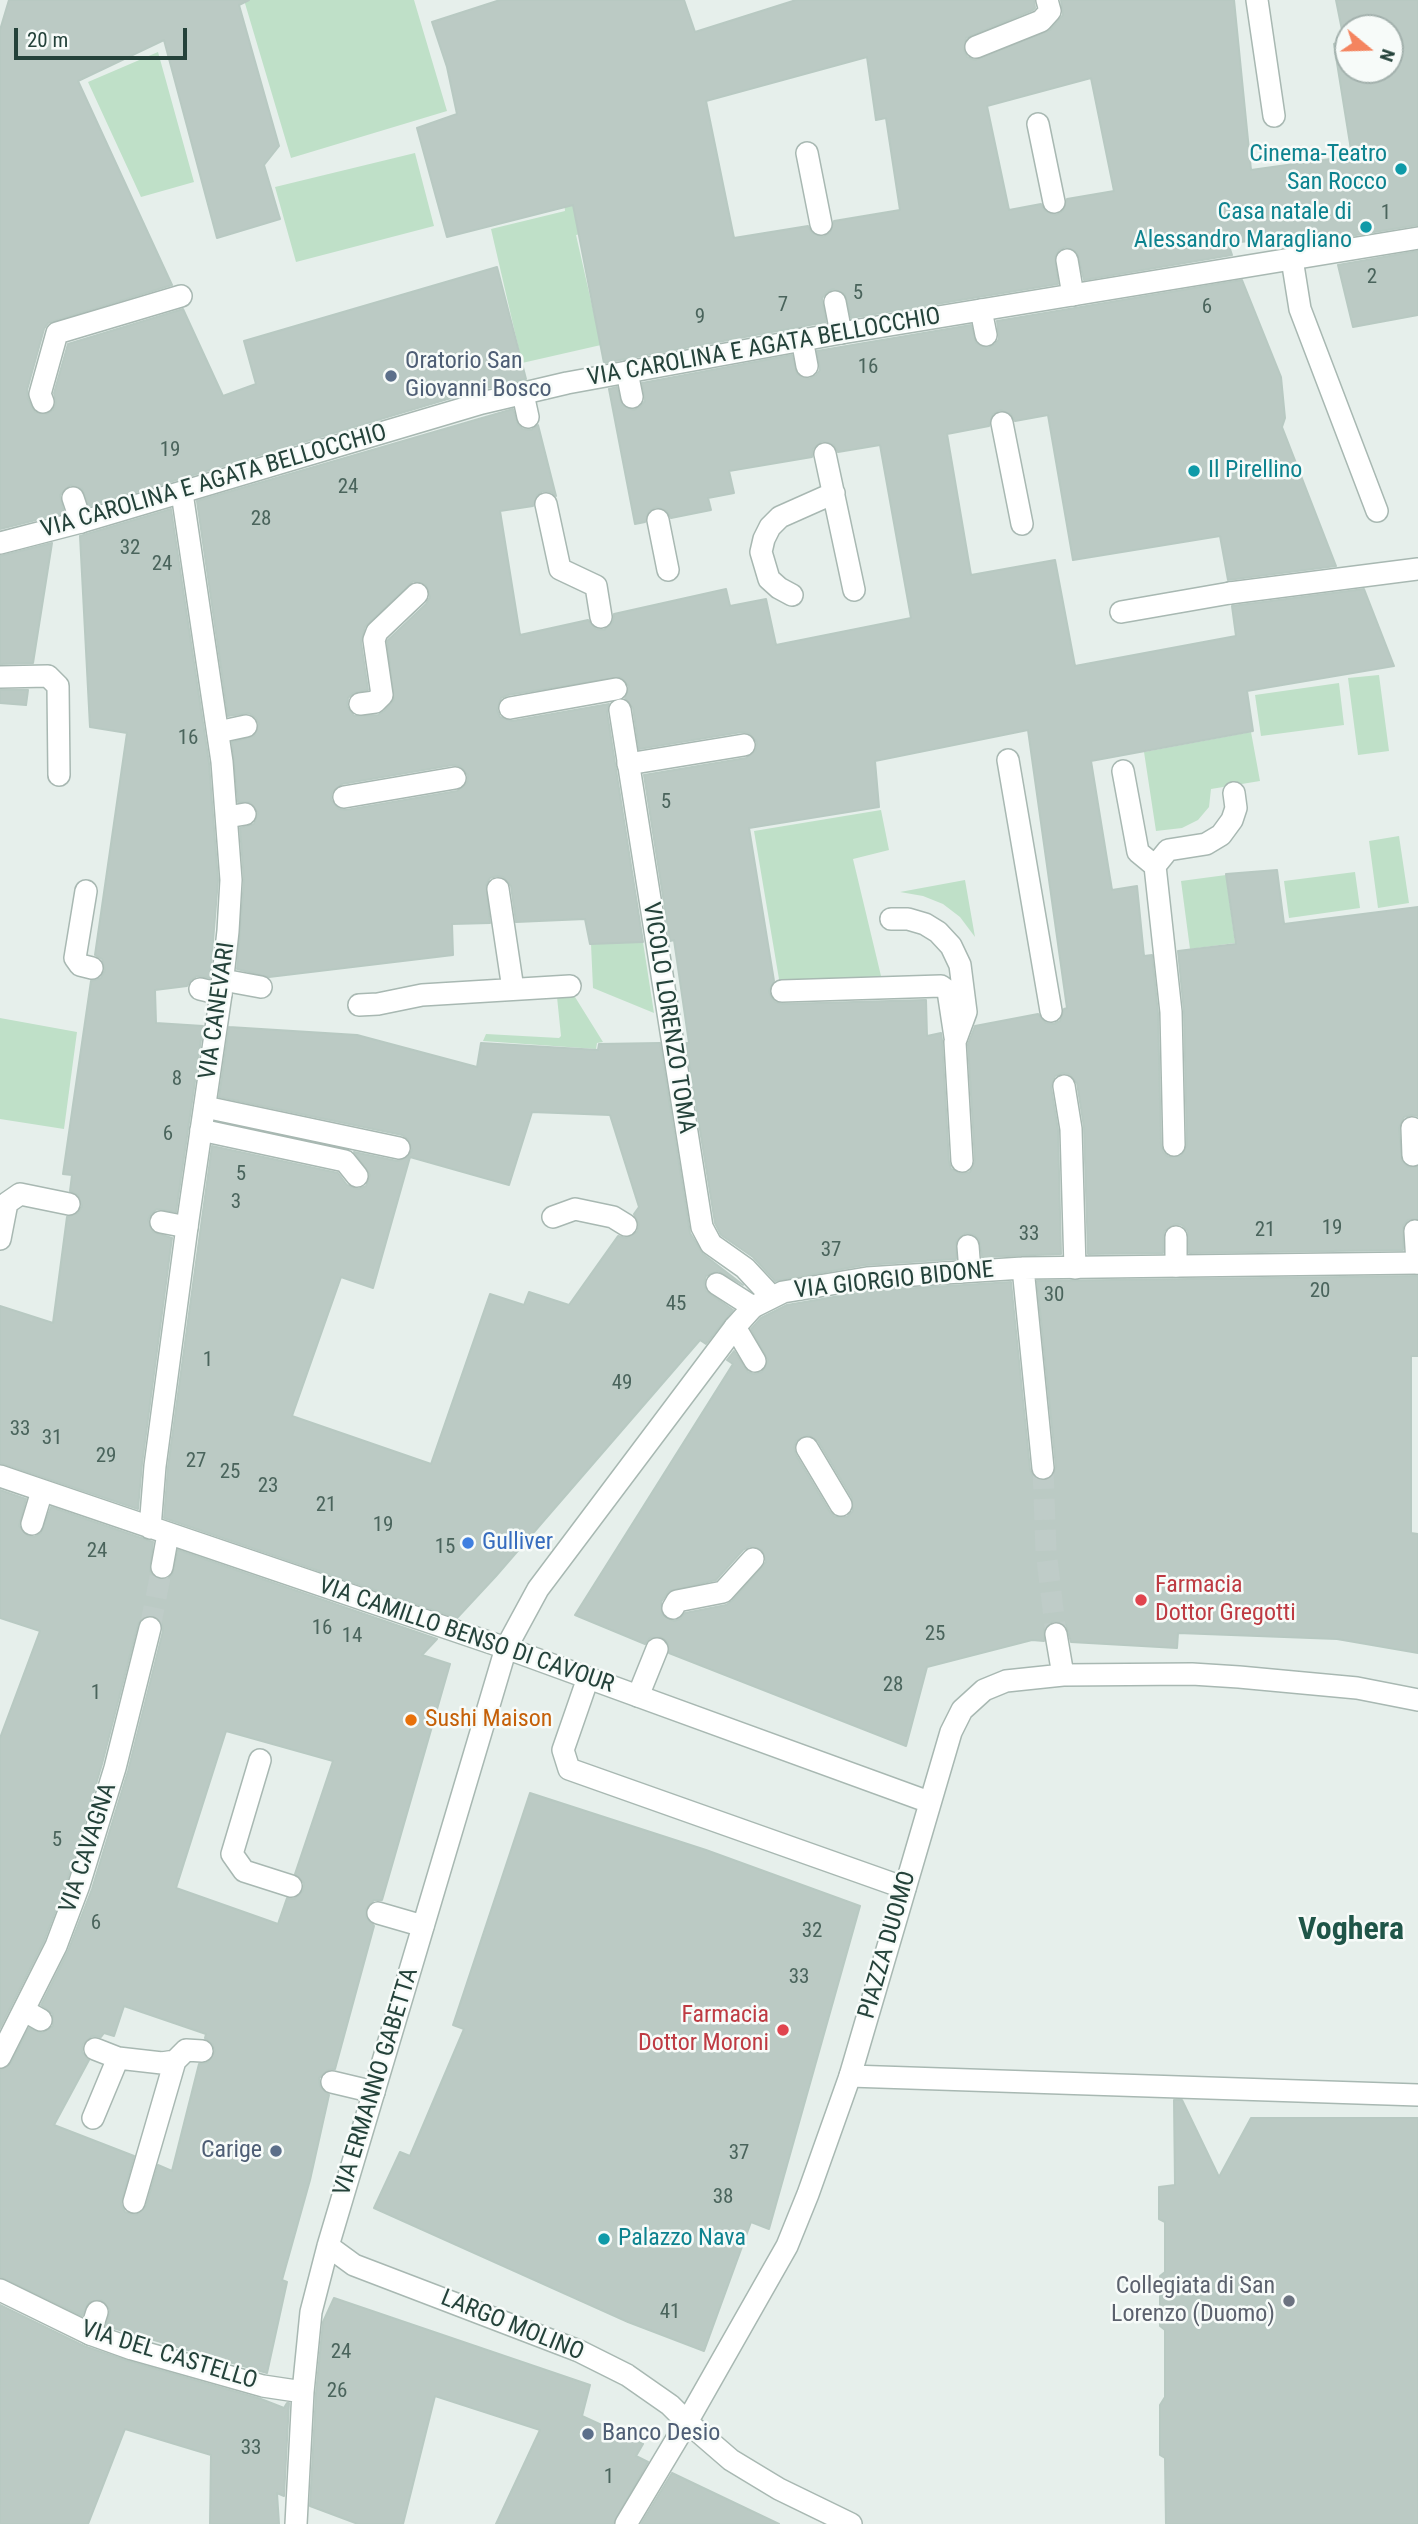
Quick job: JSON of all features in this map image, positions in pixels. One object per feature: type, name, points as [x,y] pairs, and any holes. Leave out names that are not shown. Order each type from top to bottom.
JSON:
[{"type":"street","points":[[976,47],[1041,21],[1050,10],[1047,0]]},
{"type":"street","points":[[1257,0],[1274,116]]},
{"type":"street","points":[[1038,124],[1054,202]]},
{"type":"street","points":[[807,153],[821,223]]},
{"type":"street","name":"VIA CAROLINA E AGATA BELLOCCHIO","points":[[0,543],[80,522],[482,403],[523,394],[841,332],[1418,238]]},
{"type":"street","points":[[1292,259],[1300,309],[1377,510]]},
{"type":"street","points":[[1067,260],[1073,295]]},
{"type":"street","points":[[43,402],[40,394],[57,333],[181,296]]},
{"type":"street","points":[[835,302],[841,332]]},
{"type":"street","points":[[981,310],[986,335]]},
{"type":"street","points":[[802,339],[807,366]]},
{"type":"street","points":[[627,372],[632,397]]},
{"type":"street","points":[[523,394],[528,417]]},
{"type":"street","points":[[1002,423],[1022,524]]},
{"type":"street","points":[[825,454],[854,590]]},
{"type":"street","name":"VIA CANEVARI","points":[[159,1531],[155,1465],[205,1107],[215,988],[231,880],[236,816],[218,732],[182,492]]},
{"type":"street","points":[[792,595],[769,579],[761,552],[764,539],[770,527],[780,517],[834,494]]},
{"type":"street","points":[[73,498],[80,522]]},
{"type":"street","points":[[546,503],[560,569],[596,586],[601,617]]},
{"type":"street","points":[[658,520],[668,570]]},
{"type":"street","points":[[1121,612],[1230,593],[1418,569]]},
{"type":"street","points":[[360,704],[376,702],[382,695],[374,640],[377,632],[416,594]]},
{"type":"street","points":[[0,677],[48,676],[58,686],[60,775]]},
{"type":"street","name":"VICOLO LORENZO TOMA","points":[[510,708],[616,686],[702,1227],[712,1244],[745,1268],[772,1297]]},
{"type":"street","points":[[218,732],[246,726]]},
{"type":"street","points":[[628,764],[744,745]]},
{"type":"street","points":[[1008,760],[1051,1011]]},
{"type":"street","points":[[1123,771],[1138,852],[1155,866],[1171,1012],[1174,1144]]},
{"type":"street","points":[[344,797],[455,778]]},
{"type":"street","points":[[1155,866],[1168,850],[1206,844],[1221,835],[1232,820],[1236,808],[1234,793]]},
{"type":"street","points":[[498,889],[513,989]]},
{"type":"street","points":[[86,891],[75,958],[80,965],[92,968]]},
{"type":"street","points":[[891,919],[908,919],[925,924],[938,932],[951,946],[960,965],[966,1012],[956,1042]]},
{"type":"street","points":[[359,1005],[422,995],[570,986]]},
{"type":"street","points":[[782,991],[942,986],[948,991],[956,1042],[962,1161]]},
{"type":"street","points":[[215,988],[261,987]]},
{"type":"street","points":[[1064,1086],[1072,1129],[1075,1268]]},
{"type":"street","points":[[205,1107],[399,1148]]},
{"type":"street","points":[[1412,1128],[1413,1154]]},
{"type":"street","points":[[201,1130],[345,1161],[357,1176]]},
{"type":"street","points":[[0,1239],[7,1203],[20,1194],[69,1204]]},
{"type":"street","points":[[553,1217],[575,1209],[614,1217],[626,1225]]},
{"type":"street","points":[[161,1222],[187,1227]]},
{"type":"street","points":[[1415,1231],[1418,1263]]},
{"type":"street","points":[[1176,1237],[1176,1266]]},
{"type":"street","points":[[968,1247],[970,1271]]},
{"type":"street","name":"VIA GIORGIO BIDONE","points":[[506,1648],[538,1590],[735,1327],[753,1307],[783,1292],[867,1279],[1023,1268],[1418,1263]]},
{"type":"street","points":[[1023,1268],[1043,1468]]},
{"type":"street","points":[[717,1284],[753,1307]]},
{"type":"street","points":[[735,1327],[755,1361]]},
{"type":"street","points":[[807,1448],[841,1505]]},
{"type":"street","name":"VIA CAMILLO BENSO DI CAVOUR","points":[[0,1476],[506,1648],[929,1802]]},
{"type":"street","points":[[32,1524],[42,1491]]},
{"type":"street","points":[[159,1531],[162,1567]]},
{"type":"street","points":[[673,1608],[677,1601],[723,1592],[753,1559]]},
{"type":"street","name":"VIA CAVAGNA","points":[[0,2057],[33,2016],[31,1984],[56,1946],[79,1885],[101,1816],[150,1628]]},
{"type":"street","points":[[1056,1634],[1063,1675]]},
{"type":"street","name":"VIA ERMANNO GABETTA","points":[[301,2522],[303,2392],[311,2312],[328,2246],[506,1648]]},
{"type":"street","points":[[638,1696],[657,1648]]},
{"type":"street","name":"PIAZZA DUOMO","points":[[626,2524],[787,2246],[850,2076],[929,1802],[951,1732],[962,1710],[984,1690],[1006,1681],[1063,1675],[1227,1676],[1357,1688],[1418,1700]]},
{"type":"street","points":[[588,1678],[563,1750],[569,1769],[905,1888]]},
{"type":"street","points":[[260,1760],[232,1854],[244,1871],[291,1886]]},
{"type":"street","points":[[378,1913],[423,1926]]},
{"type":"street","points":[[95,2049],[118,2058],[162,2063],[175,2061]]},
{"type":"street","points":[[135,2202],[175,2061],[186,2050],[202,2051]]},
{"type":"street","points":[[93,2118],[118,2058]]},
{"type":"street","points":[[850,2076],[1418,2095]]},
{"type":"street","points":[[332,2082],[374,2092]]},
{"type":"street","name":"LARGO MOLINO","points":[[328,2246],[354,2265],[579,2351],[649,2389],[687,2422]]},
{"type":"street","name":"VIA DEL CASTELLO","points":[[0,2290],[90,2334],[202,2371],[263,2386],[303,2392]]},
{"type":"street","points":[[90,2334],[97,2312]]},
{"type":"street","points":[[687,2422],[731,2460],[779,2488],[851,2524]]},
{"type":"green space","points":[[244,0],[414,0],[447,111],[291,158]]},
{"type":"green space","points":[[158,52],[194,182],[141,197],[88,82]]},
{"type":"green space","points":[[415,153],[434,226],[296,262],[275,187]]},
{"type":"green space","points":[[564,200],[626,224],[576,235],[601,345],[522,363],[491,229],[565,211]]},
{"type":"green space","points":[[1379,675],[1389,751],[1358,755],[1348,678]]},
{"type":"green space","points":[[1339,683],[1344,725],[1261,736],[1255,695]]},
{"type":"green space","points":[[1251,732],[1260,781],[1211,789],[1209,807],[1198,820],[1182,828],[1156,831],[1144,752]]},
{"type":"green space","points":[[881,810],[889,850],[853,859],[881,976],[876,982],[780,985],[754,831]]},
{"type":"green space","points":[[1399,836],[1409,903],[1378,908],[1369,841]]},
{"type":"green space","points":[[1355,872],[1360,908],[1289,918],[1284,881]]},
{"type":"green space","points":[[1226,875],[1235,943],[1190,949],[1181,881]]},
{"type":"green space","points":[[965,880],[975,937],[960,917],[943,904],[923,896],[900,892]]},
{"type":"green space","points":[[643,942],[654,1013],[593,988],[591,944]]},
{"type":"green space","points":[[557,997],[575,997],[603,1042],[597,1043],[596,1049],[483,1041],[486,1034],[559,1038]]},
{"type":"green space","points":[[0,1018],[77,1032],[64,1129],[0,1119]]},
{"type":"building","points":[[9,0],[249,0],[239,5],[279,146],[264,165],[280,219],[217,238],[164,40],[78,81],[172,285],[48,323],[27,390],[28,399],[35,412],[47,414],[53,410],[56,403],[54,393],[68,344],[183,309],[223,396],[256,384],[244,341],[497,267],[526,379],[478,390],[89,506],[82,489],[70,485],[60,495],[64,513],[0,529],[0,30]]},
{"type":"building","points":[[500,0],[684,0],[695,32],[796,0],[1034,0],[1033,10],[966,38],[964,51],[967,57],[975,60],[1050,30],[1063,15],[1061,0],[1234,0],[1251,170],[1352,156],[1340,84],[1404,84],[1404,14],[1339,14],[1336,0],[1418,0],[1418,225],[1331,239],[1330,234],[1228,243],[1232,255],[1084,280],[1077,252],[1065,247],[1055,256],[1058,284],[851,318],[845,294],[833,289],[822,298],[826,322],[604,363],[573,205],[447,237],[417,128],[457,114],[447,67],[432,22]],"holes":[[[867,57],[876,120],[886,118],[900,210],[834,221],[830,233],[823,237],[812,233],[808,226],[734,238],[706,101]],[[1091,78],[1114,191],[1067,199],[1063,211],[1056,215],[1045,211],[1041,204],[1009,210],[987,106]]]},
{"type":"building","points":[[1418,251],[1418,315],[1353,327],[1338,265]]},
{"type":"building","points":[[1242,280],[1281,377],[1285,418],[1282,427],[1336,566],[1228,580],[1220,536],[1073,560],[1048,415],[1015,421],[1011,414],[1000,410],[993,414],[989,426],[947,434],[971,575],[1055,560],[1075,666],[1236,636],[1232,606],[1364,589],[1394,666],[1247,691],[1253,731],[1091,761],[1112,890],[1137,886],[1144,956],[1152,955],[1158,1013],[1161,1145],[1168,1157],[1181,1156],[1187,1145],[1184,1012],[1178,951],[1236,944],[1226,874],[1277,870],[1284,924],[1418,907],[1418,1116],[1404,1117],[1399,1128],[1402,1161],[1408,1167],[1418,1167],[1418,1219],[1408,1220],[1403,1226],[1403,1250],[1189,1253],[1188,1231],[1182,1225],[1175,1224],[1164,1231],[1163,1253],[1088,1254],[1084,1127],[1077,1083],[1069,1074],[1063,1073],[1055,1076],[1051,1087],[1058,1130],[1061,1254],[982,1257],[979,1239],[966,1233],[956,1241],[956,1259],[865,1265],[775,1281],[753,1257],[721,1235],[715,1223],[686,1043],[689,1043],[674,940],[670,941],[644,775],[746,758],[756,750],[757,742],[749,733],[742,732],[639,749],[633,708],[625,698],[629,686],[620,677],[508,695],[501,698],[497,710],[500,717],[512,721],[609,704],[607,712],[643,942],[590,944],[585,919],[516,922],[511,886],[503,877],[497,876],[490,878],[486,885],[490,923],[452,924],[453,955],[269,977],[237,969],[244,881],[240,828],[254,824],[258,813],[250,802],[238,802],[232,742],[254,736],[259,724],[249,713],[228,716],[197,501],[513,409],[518,425],[523,429],[531,430],[538,425],[556,496],[543,491],[537,495],[533,506],[500,511],[520,635],[588,620],[596,629],[604,630],[613,622],[614,614],[726,589],[730,606],[766,599],[776,645],[911,618],[880,445],[838,452],[834,445],[822,441],[813,449],[812,457],[729,471],[734,493],[708,498],[711,510],[671,518],[667,511],[656,507],[649,511],[645,522],[635,524],[609,389],[617,387],[622,405],[634,410],[645,401],[642,383],[792,355],[797,374],[809,379],[820,370],[817,351],[971,325],[976,343],[988,348],[999,339],[997,321]],"holes":[[[413,581],[426,585],[430,597],[387,641],[394,700],[378,715],[354,716],[347,706],[348,698],[353,693],[368,690],[361,642],[365,627]],[[1028,730],[1067,1008],[1064,1009],[1060,1021],[1054,1024],[1046,1023],[1038,1014],[975,1026],[968,1044],[975,1161],[970,1172],[962,1174],[951,1169],[949,1162],[942,1040],[941,1033],[927,1036],[926,1000],[782,1004],[775,1002],[769,991],[774,981],[749,828],[879,807],[875,761]],[[453,765],[460,766],[468,775],[467,783],[457,791],[346,810],[339,809],[331,800],[332,792],[342,784]]]},
{"type":"building","points":[[171,509],[209,763],[218,880],[210,978],[197,976],[187,986],[155,990],[156,1023],[203,1026],[176,1212],[157,1209],[148,1220],[153,1232],[172,1238],[138,1509],[0,1463],[0,1306],[53,1323],[67,1217],[78,1213],[82,1206],[78,1195],[70,1191],[72,1175],[63,1174],[91,981],[101,978],[105,970],[102,959],[95,955],[127,733],[90,727],[80,536]]},
{"type":"building","points":[[52,543],[33,663],[0,664],[0,556]]},
{"type":"building","points":[[0,690],[28,690],[26,705],[0,703]]},
{"type":"building","points":[[229,1027],[357,1035],[477,1067],[481,1043],[598,1050],[599,1044],[660,1043],[690,1233],[703,1254],[743,1285],[718,1271],[706,1276],[706,1291],[733,1310],[706,1344],[700,1340],[457,1618],[164,1518],[168,1467],[212,1146],[338,1173],[347,1185],[358,1189],[366,1186],[370,1175],[354,1152],[397,1161],[408,1157],[412,1150],[408,1139],[402,1135],[219,1097]],"holes":[[[532,1112],[610,1115],[639,1207],[634,1214],[639,1225],[637,1232],[626,1238],[618,1236],[569,1305],[529,1292],[524,1305],[490,1294],[431,1464],[292,1416],[341,1277],[373,1288],[410,1157],[509,1185]]]},
{"type":"building","points":[[1418,1276],[1418,1356],[1411,1356],[1411,1533],[1418,1534],[1418,1653],[1337,1639],[1178,1633],[1177,1648],[1071,1642],[1066,1625],[1053,1621],[1044,1629],[1044,1641],[1032,1640],[927,1667],[906,1746],[669,1653],[668,1642],[661,1637],[650,1638],[645,1644],[575,1615],[733,1364],[727,1360],[734,1351],[748,1372],[762,1372],[768,1360],[751,1329],[761,1318],[787,1305],[869,1291],[1011,1282],[1030,1469],[1033,1476],[1044,1481],[1051,1478],[1056,1467],[1037,1281]],"holes":[[[808,1435],[818,1441],[852,1498],[853,1511],[847,1517],[835,1517],[830,1512],[796,1455],[796,1441]],[[750,1546],[762,1550],[766,1562],[732,1601],[726,1605],[685,1613],[674,1621],[662,1615],[661,1602],[669,1591],[716,1580],[743,1550]]]},
{"type":"building","points":[[0,1490],[26,1499],[19,1526],[28,1536],[34,1537],[41,1533],[51,1507],[153,1542],[150,1571],[159,1580],[172,1575],[178,1550],[437,1639],[422,1655],[450,1664],[382,1900],[374,1900],[366,1909],[366,1917],[374,1926],[335,2069],[328,2070],[319,2078],[320,2086],[329,2095],[310,2180],[282,2280],[287,2282],[267,2373],[106,2326],[110,2310],[102,2300],[89,2302],[82,2316],[0,2277],[0,2070],[11,2063],[29,2028],[42,2033],[53,2026],[53,2014],[41,2005],[68,1951],[92,1889],[128,1771],[163,1631],[162,1624],[154,1616],[146,1616],[138,1624],[102,1764],[67,1881],[44,1941],[0,2028],[0,1738],[40,1631],[0,1618]],"holes":[[[226,1731],[333,1761],[295,1874],[304,1883],[303,1891],[294,1899],[287,1898],[278,1924],[176,1888]],[[124,2006],[206,2034],[205,2038],[215,2051],[208,2062],[199,2064],[172,2171],[158,2165],[146,2206],[136,2215],[125,2212],[121,2204],[134,2156],[54,2125],[89,2060],[82,2052],[83,2044],[92,2036],[101,2037],[104,2033],[114,2036]]]},
{"type":"building","points":[[530,1793],[706,1850],[860,1906],[769,2229],[751,2222],[704,2351],[628,2322],[374,2208],[400,2152],[410,2156],[464,2029],[453,2025]]},
{"type":"building","name":"Collegiata di San Lorenzo (Duomo)","points":[[1174,2100],[1182,2100],[1219,2177],[1251,2118],[1418,2118],[1418,2524],[1166,2524],[1165,2458],[1160,2455],[1160,2405],[1165,2397],[1165,2330],[1160,2326],[1160,2276],[1165,2272],[1165,2222],[1159,2219],[1159,2187],[1175,2185]]},
{"type":"building","points":[[334,2298],[590,2385],[582,2416],[643,2444],[636,2456],[648,2462],[613,2524],[496,2524],[540,2430],[435,2396],[403,2524],[358,2524],[310,2506],[323,2322]]},
{"type":"building","points":[[0,2305],[84,2346],[128,2361],[284,2408],[289,2403],[284,2496],[277,2493],[279,2524],[210,2524],[211,2455],[125,2429],[88,2524],[0,2524]]},
{"type":"building","points":[[672,2473],[779,2524],[641,2524]]},
{"type":"tunnel","points":[[1043,1468],[1046,1551],[1056,1634]]},
{"type":"tunnel","points":[[150,1628],[162,1567]]},
{"type":"place","name":"Cinema-Teatro San Rocco","points":[[1401,169]]},
{"type":"place","name":"Casa natale di Alessandro Maragliano","points":[[1366,227]]},
{"type":"place","name":"Oratorio San Giovanni Bosco","points":[[391,376]]},
{"type":"place","name":"Il Pirellino","points":[[1194,471]]},
{"type":"place","name":"Gulliver","points":[[468,1543]]},
{"type":"place","name":"Farmacia Dottor Gregotti","points":[[1141,1600]]},
{"type":"place","name":"Sushi Maison","points":[[411,1720]]},
{"type":"place","name":"Farmacia Dottor Moroni","points":[[783,2030]]},
{"type":"place","name":"Carige","points":[[276,2151]]},
{"type":"place","name":"Palazzo Nava","points":[[604,2239]]},
{"type":"place","name":"Collegiata di San Lorenzo (Duomo)","points":[[1289,2301]]},
{"type":"place","name":"Banco Desio","points":[[588,2434]]},
{"type":"district","name":"Voghera","points":[[1351,1931]]}]
